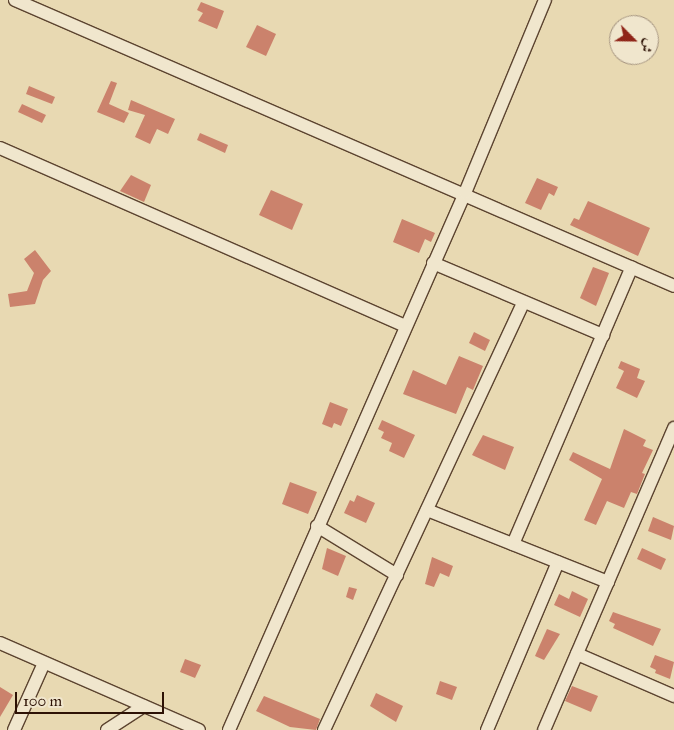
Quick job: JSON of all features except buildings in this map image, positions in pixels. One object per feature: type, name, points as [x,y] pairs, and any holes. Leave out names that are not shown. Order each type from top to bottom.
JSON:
[{"type":"street","points":[[15,0],[465,193],[674,286]]},
{"type":"street","points":[[229,730],[317,526],[465,193],[545,0]]},
{"type":"street","points":[[0,148],[406,326]]},
{"type":"street","points":[[433,263],[603,336]]},
{"type":"street","points":[[513,544],[632,267]]},
{"type":"street","points":[[324,730],[523,303]]},
{"type":"street","points":[[544,730],[674,428]]},
{"type":"street","points":[[427,510],[608,582]]},
{"type":"street","points":[[317,526],[397,576]]},
{"type":"street","points":[[487,730],[558,562]]},
{"type":"street","points":[[0,644],[199,730]]},
{"type":"street","points":[[576,654],[674,696]]},
{"type":"street","points":[[14,730],[44,662]]},
{"type":"street","points":[[107,730],[144,706]]}]
